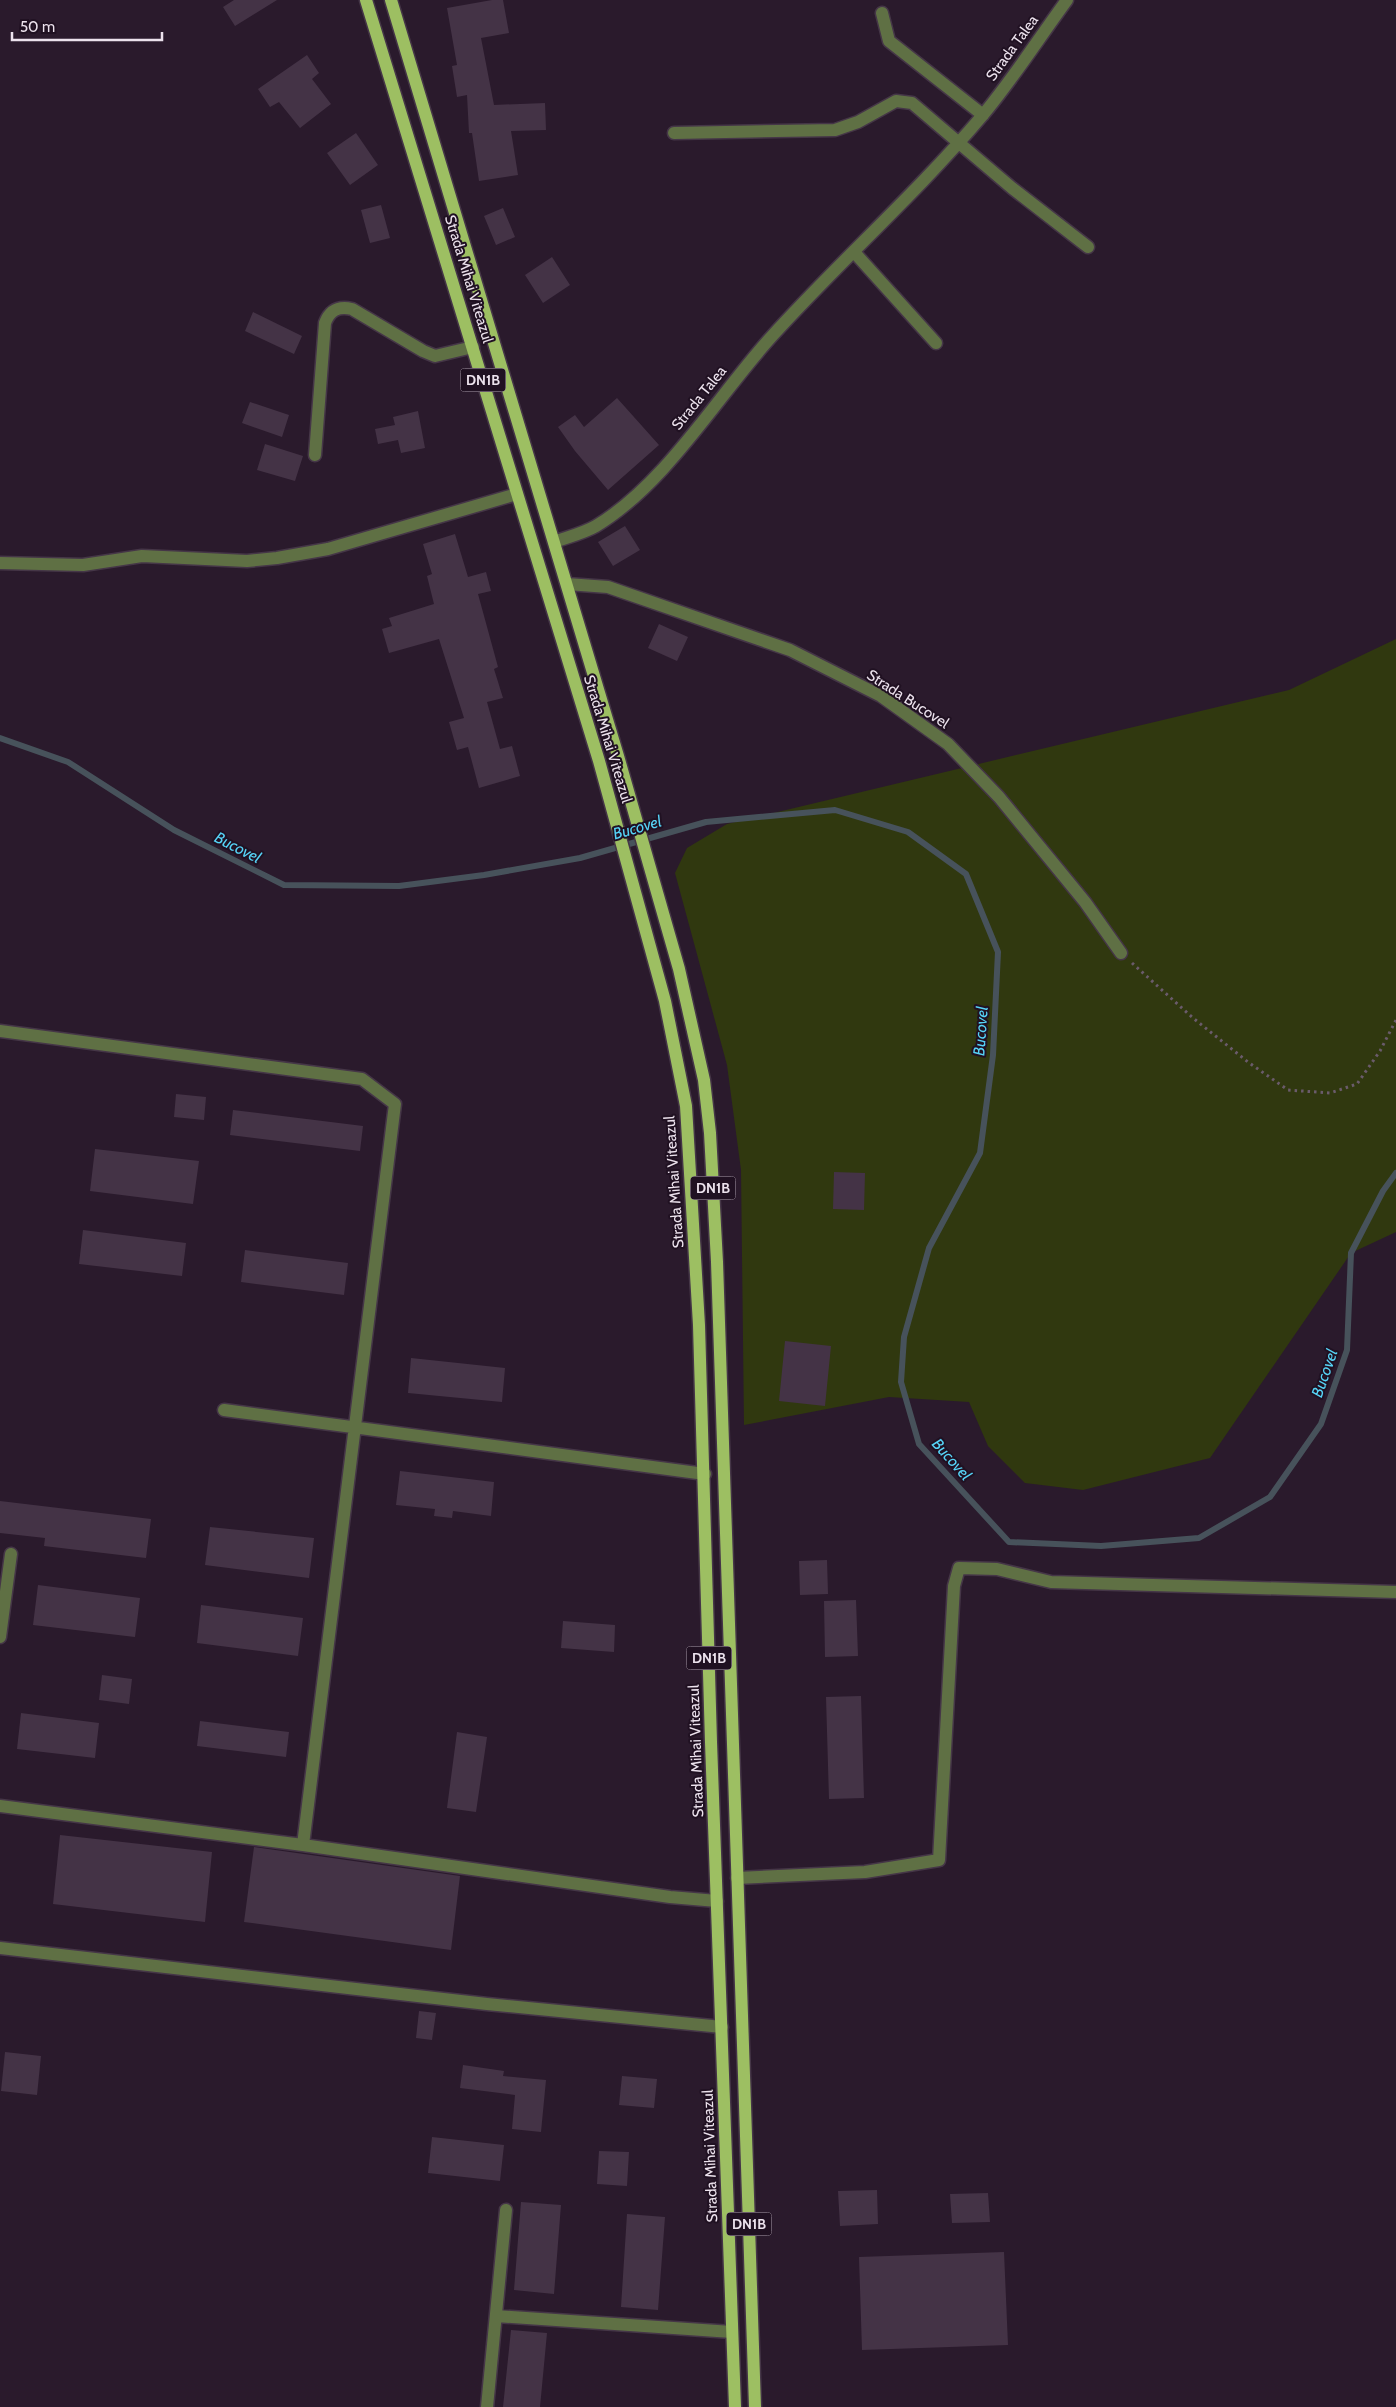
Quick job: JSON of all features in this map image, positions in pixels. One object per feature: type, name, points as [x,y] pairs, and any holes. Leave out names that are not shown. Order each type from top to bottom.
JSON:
[{"type":"main road","name":"Strada Mihai Viteazul","points":[[366,0],[599,761],[666,1001],[686,1106],[699,1325],[705,1474],[717,1901],[735,2407]]},
{"type":"main road","name":"Strada Mihai Viteazul","points":[[391,0],[618,756],[695,1032],[704,1080],[710,1133],[717,1262],[755,2407]]},
{"type":"street","name":"Strada Talea","points":[[554,542],[595,526],[612,514],[662,470],[751,359],[807,298],[920,186],[959,143],[983,115],[1067,0]]},
{"type":"street","points":[[882,13],[889,41],[983,115]]},
{"type":"street","points":[[674,133],[835,130],[858,122],[896,101],[912,103],[1088,247]]},
{"type":"street","points":[[854,252],[936,343]]},
{"type":"street","points":[[315,455],[325,323],[333,310],[342,307],[352,308],[423,351],[435,356],[473,347]]},
{"type":"street","points":[[0,563],[83,565],[142,556],[247,561],[277,558],[328,549],[517,494]]},
{"type":"street","name":"Strada Bucovel","points":[[567,584],[608,587],[790,650],[881,696],[948,744],[999,797],[1085,902],[1121,952]]},
{"type":"street","points":[[0,1031],[362,1079],[395,1104],[353,1428],[303,1845]]},
{"type":"street","points":[[224,1410],[705,1474]]},
{"type":"street","points":[[0,1637],[11,1554]]},
{"type":"street","points":[[737,1878],[864,1872],[939,1860],[954,1586],[959,1568],[996,1568],[1051,1582],[1396,1592]]},
{"type":"street","points":[[0,1806],[303,1845],[670,1897],[717,1901]]},
{"type":"street","points":[[0,1948],[487,2004],[722,2027]]},
{"type":"street","points":[[487,2407],[506,2210]]},
{"type":"street","points":[[496,2316],[732,2332]]},
{"type":"path","points":[[1121,952],[1193,1018],[1248,1062],[1288,1090],[1330,1093],[1357,1084],[1380,1051],[1396,1020]]},
{"type":"green space","points":[[1396,639],[1396,1232],[1351,1253],[1210,1458],[1083,1490],[1025,1483],[988,1446],[969,1402],[889,1397],[744,1425],[741,1170],[727,1065],[675,873],[687,848],[727,824],[1289,690]]},
{"type":"building","points":[[234,0],[277,0],[235,26],[223,7]]},
{"type":"building","points":[[492,0],[503,0],[509,33],[481,38],[494,105],[545,103],[546,130],[511,131],[518,175],[479,181],[472,133],[469,133],[467,95],[457,97],[452,66],[457,65],[447,8]]},
{"type":"building","points":[[307,55],[319,73],[312,79],[331,104],[300,128],[279,102],[270,107],[258,89]]},
{"type":"building","points":[[356,133],[378,165],[350,185],[327,153]]},
{"type":"building","points":[[381,205],[390,238],[370,243],[361,210]]},
{"type":"building","points":[[503,208],[515,237],[496,245],[484,216]]},
{"type":"building","points":[[552,257],[570,285],[543,303],[525,275]]},
{"type":"building","points":[[253,312],[302,336],[294,354],[245,331]]},
{"type":"building","points":[[617,398],[659,445],[608,490],[575,451],[558,427],[575,415],[584,427]]},
{"type":"building","points":[[250,402],[289,415],[282,437],[242,423]]},
{"type":"building","points":[[418,411],[425,448],[401,453],[398,440],[378,444],[375,429],[395,425],[393,417]]},
{"type":"building","points":[[265,444],[303,456],[295,481],[257,470]]},
{"type":"building","points":[[625,526],[640,550],[613,566],[598,542]]},
{"type":"building","points":[[455,534],[468,577],[486,572],[491,591],[478,594],[498,667],[494,669],[503,698],[487,702],[500,749],[512,746],[520,776],[479,788],[468,747],[457,750],[449,722],[464,718],[439,639],[389,653],[382,629],[392,626],[389,618],[434,604],[427,576],[432,574],[423,544]]},
{"type":"building","points":[[659,624],[688,637],[677,661],[648,648]]},
{"type":"building","points":[[176,1094],[206,1097],[204,1120],[174,1117]]},
{"type":"building","points":[[233,1110],[363,1126],[360,1151],[230,1135]]},
{"type":"building","points":[[95,1149],[199,1161],[193,1204],[90,1191]]},
{"type":"building","points":[[834,1172],[865,1173],[864,1210],[833,1209]]},
{"type":"building","points":[[83,1230],[186,1243],[182,1276],[79,1264]]},
{"type":"building","points":[[245,1250],[348,1263],[344,1295],[241,1282]]},
{"type":"building","points":[[785,1341],[831,1346],[825,1406],[779,1401]]},
{"type":"building","points":[[411,1358],[505,1368],[502,1402],[408,1393]]},
{"type":"building","points":[[400,1471],[494,1482],[491,1516],[453,1511],[452,1518],[434,1516],[435,1509],[396,1505]]},
{"type":"building","points":[[0,1501],[151,1519],[146,1558],[44,1546],[45,1538],[0,1533]]},
{"type":"building","points":[[210,1527],[314,1538],[309,1578],[205,1565]]},
{"type":"building","points":[[827,1560],[828,1594],[800,1595],[799,1561]]},
{"type":"building","points":[[38,1585],[140,1598],[135,1637],[33,1625]]},
{"type":"building","points":[[856,1600],[858,1656],[825,1657],[824,1601]]},
{"type":"building","points":[[201,1605],[303,1618],[298,1656],[197,1643]]},
{"type":"building","points":[[563,1621],[615,1625],[614,1652],[561,1648]]},
{"type":"building","points":[[102,1675],[132,1679],[129,1704],[99,1700]]},
{"type":"building","points":[[861,1696],[864,1798],[829,1799],[826,1697]]},
{"type":"building","points":[[21,1713],[99,1723],[95,1758],[17,1749]]},
{"type":"building","points":[[200,1721],[289,1732],[286,1757],[197,1746]]},
{"type":"building","points":[[457,1732],[487,1737],[476,1812],[447,1808]]},
{"type":"building","points":[[60,1835],[212,1852],[205,1922],[53,1904]]},
{"type":"building","points":[[254,1847],[460,1876],[451,1950],[244,1922]]},
{"type":"building","points":[[419,2011],[436,2013],[432,2040],[416,2038]]},
{"type":"building","points":[[5,2052],[41,2056],[37,2095],[1,2091]]},
{"type":"building","points":[[463,2065],[504,2071],[503,2076],[546,2080],[541,2132],[512,2129],[515,2095],[460,2088]]},
{"type":"building","points":[[622,2076],[657,2079],[654,2108],[619,2105]]},
{"type":"building","points":[[432,2137],[504,2145],[500,2181],[428,2173]]},
{"type":"building","points":[[599,2151],[629,2152],[627,2186],[597,2184]]},
{"type":"building","points":[[877,2190],[878,2224],[840,2226],[838,2191]]},
{"type":"building","points":[[988,2193],[990,2222],[952,2223],[950,2194]]},
{"type":"building","points":[[521,2202],[561,2205],[554,2294],[514,2290]]},
{"type":"building","points":[[627,2214],[665,2217],[658,2310],[621,2307]]},
{"type":"building","points":[[1004,2252],[1008,2345],[862,2350],[859,2257]]},
{"type":"building","points":[[511,2330],[547,2333],[540,2407],[503,2407]]},
{"type":"waterway","name":"Bucovel","points":[[0,738],[68,762],[174,830],[284,885],[399,886],[484,875],[580,858],[706,822],[835,810],[908,832],[966,874],[998,952],[993,1055],[980,1153],[929,1248],[904,1337],[901,1382],[919,1444],[1009,1542],[1101,1546],[1199,1538],[1270,1497],[1321,1424],[1347,1350],[1351,1253],[1383,1191],[1396,1173]]}]
